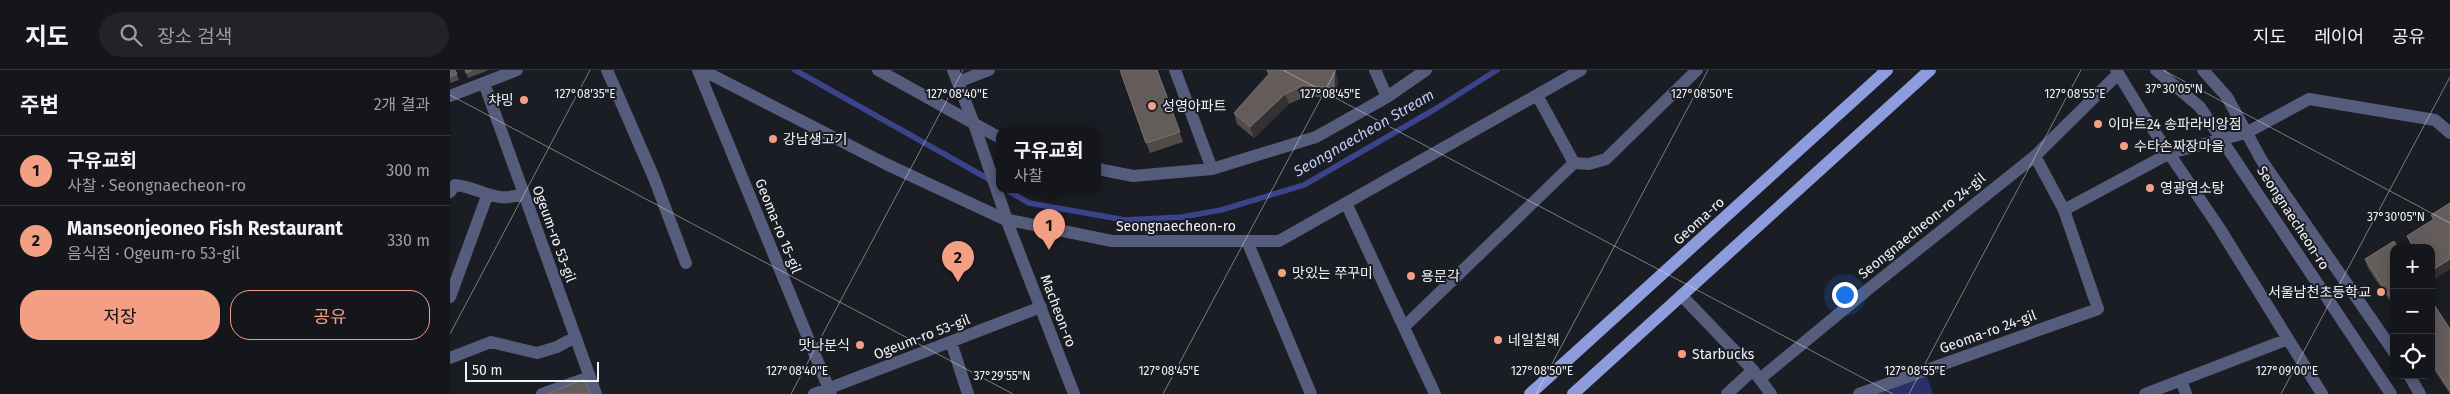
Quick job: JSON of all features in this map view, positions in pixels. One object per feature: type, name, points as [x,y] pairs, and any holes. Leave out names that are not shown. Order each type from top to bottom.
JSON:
[{"type":"main road","name":"Geoma-ro","points":[[1530,394],[1887,70]]},
{"type":"main road","points":[[1573,394],[1930,70]]},
{"type":"street","points":[[450,96],[517,70]]},
{"type":"street","points":[[608,70],[654,178],[686,264]]},
{"type":"street","name":"Geoma-ro 15-gil","points":[[698,70],[830,391]]},
{"type":"street","name":"Seongnaecheon-ro","points":[[702,70],[886,164],[1004,219],[1112,241],[1279,241],[1582,70]]},
{"type":"street","points":[[878,70],[996,136]]},
{"type":"street","name":"Macheon-ro","points":[[953,70],[996,189]]},
{"type":"street","points":[[958,82],[989,70]]},
{"type":"street","points":[[1175,70],[1212,169]]},
{"type":"street","points":[[1375,70],[1387,96]]},
{"type":"street","points":[[1101,170],[1132,176],[1212,169],[1316,137],[1387,96],[1426,70]]},
{"type":"street","points":[[1405,326],[1574,163],[1589,164],[1606,159],[1697,70]]},
{"type":"street","name":"Seongnaecheon-ro","points":[[2156,70],[2200,107],[2391,394]]},
{"type":"street","name":"Seongnaecheon-ro","points":[[2203,70],[2227,97],[2262,161],[2390,346]]},
{"type":"street","points":[[2118,72],[2220,229],[2322,394]]},
{"type":"street","name":"Seongnaecheon-ro 24-gil","points":[[1727,394],[1757,374],[2035,156],[2118,72]]},
{"type":"street","name":"Ogeum-ro 53-gil","points":[[484,84],[596,394]]},
{"type":"street","points":[[1538,95],[1574,163]]},
{"type":"street","points":[[2035,156],[2064,210],[2170,153],[2246,133],[2309,99],[2435,120],[2450,133]]},
{"type":"street","points":[[450,192],[455,185],[487,196],[510,199],[523,194]]},
{"type":"street","name":"Macheon-ro","points":[[997,193],[1074,394]]},
{"type":"street","points":[[450,297],[487,196]]},
{"type":"street","points":[[1346,203],[1405,326],[1435,394]]},
{"type":"street","name":"Geoma-ro 24-gil","points":[[1859,394],[2098,309],[2064,210]]},
{"type":"street","points":[[1248,241],[1311,394]]},
{"type":"street","points":[[1682,296],[1757,374],[1771,394]]},
{"type":"street","name":"Ogeum-ro 53-gil","points":[[814,394],[830,391],[1041,307]]},
{"type":"street","points":[[450,358],[491,342],[537,353],[557,347],[575,337]]},
{"type":"street","points":[[2145,394],[2288,338]]},
{"type":"street","points":[[951,342],[968,394]]},
{"type":"street","points":[[542,394],[590,377]]},
{"type":"street","points":[[2411,379],[2420,394]]},
{"type":"street","points":[[2181,380],[2186,394]]},
{"type":"shaded area","points":[[1926,375],[1933,394],[1875,394]]},
{"type":"building","points":[[450,70],[455,70],[457,74],[450,77]]},
{"type":"building","name":"성영아파트","points":[[1120,70],[1157,70],[1180,132],[1146,143]]},
{"type":"building","points":[[1267,70],[1334,70],[1334,88],[1303,85],[1285,94],[1250,127],[1234,113],[1269,74]]},
{"type":"building","points":[[2450,203],[2450,259],[2435,268],[2435,244],[2412,244],[2407,236],[2434,219],[2431,215]]},
{"type":"building","points":[[2394,241],[2396,244],[2390,244],[2390,297],[2365,259]]},
{"type":"building","points":[[2435,306],[2450,329],[2450,391],[2435,368]]},
{"type":"building","points":[[584,379],[590,394],[547,394]]},
{"type":"waterway","name":"Seongnaecheon Stream","points":[[795,70],[992,181]]},
{"type":"waterway","name":"Seongnaecheon Stream","points":[[1012,193],[1029,203],[1125,220],[1182,217],[1221,210],[1304,185],[1437,108],[1497,70]]},
{"type":"place","name":"챠밍","points":[[524,100]]},
{"type":"place","name":"성영아파트","points":[[1152,106]]},
{"type":"place","name":"이마트24 송파라비앙점","points":[[2098,124]]},
{"type":"place","name":"강남생고기","points":[[773,139]]},
{"type":"place","name":"수타손짜장마을","points":[[2124,146]]},
{"type":"place","name":"영광염소탕","points":[[2150,188]]},
{"type":"place","name":"구유교회","points":[[1049,250]]},
{"type":"place","name":"맛있는 쭈꾸미","points":[[1282,273]]},
{"type":"place","name":"용문각","points":[[1411,276]]},
{"type":"place","name":"Manseonjeoneo Fish Restaurant","points":[[958,282]]},
{"type":"place","name":"서울남천초등학교","points":[[2381,292]]},
{"type":"place","name":"네일칠해","points":[[1498,340]]},
{"type":"place","name":"맛나분식","points":[[860,345]]},
{"type":"place","name":"Starbucks","points":[[1682,354]]}]
